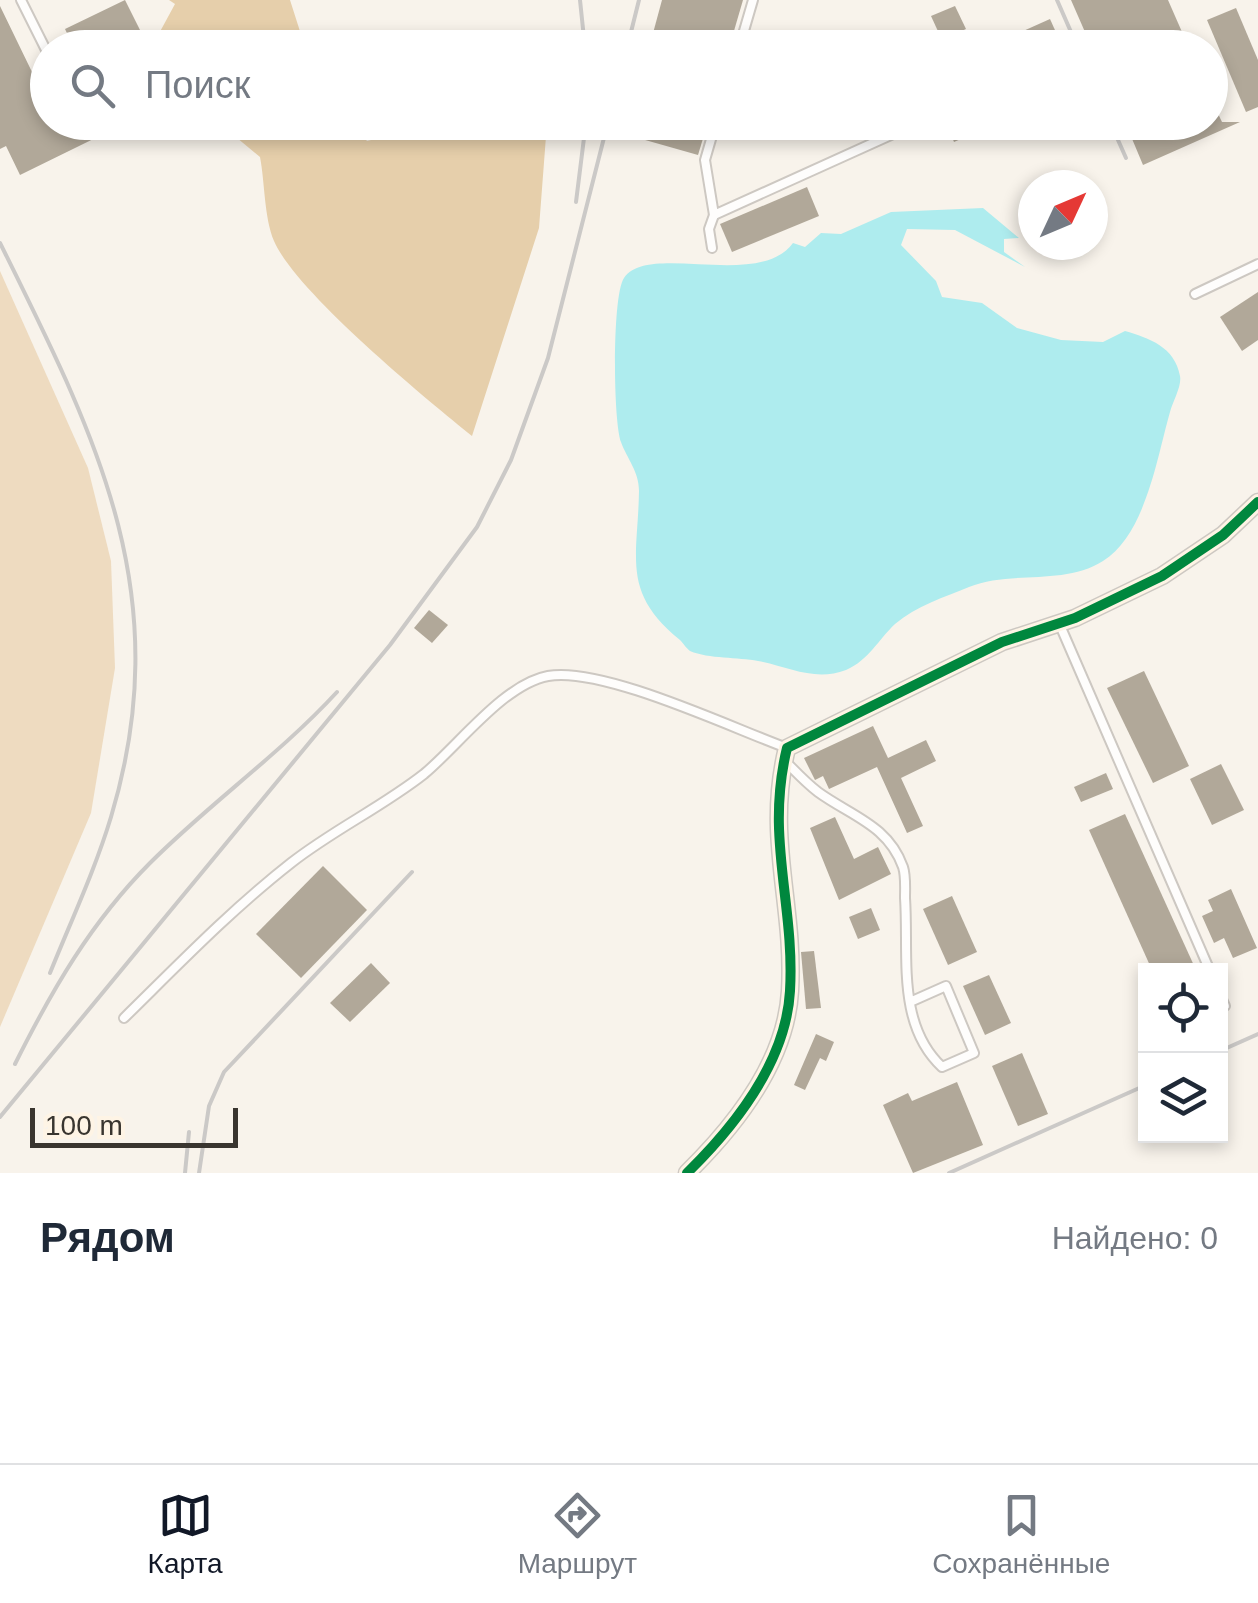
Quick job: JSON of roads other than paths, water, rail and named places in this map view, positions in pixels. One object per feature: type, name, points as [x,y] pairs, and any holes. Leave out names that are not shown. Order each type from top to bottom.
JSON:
[{"type":"street","points":[[687,1173],[740,1115],[768,1067],[785,1027],[790,958],[776,830],[786,754],[987,650],[1162,576],[1223,534],[1258,502]]},
{"type":"lane","points":[[21,0],[36,30]]},
{"type":"lane","points":[[744,30],[753,0]]},
{"type":"lane","points":[[711,140],[705,160],[714,215],[709,229],[712,248]]},
{"type":"lane","points":[[714,215],[880,140]]},
{"type":"lane","points":[[1195,294],[1258,264]]},
{"type":"lane","points":[[1058,623],[1207,963]]},
{"type":"lane","points":[[124,1018],[232,912],[294,860],[424,774],[494,709],[524,686],[548,676],[610,683],[786,754],[815,790],[870,821],[888,838],[904,869],[910,1002],[926,1052],[942,1067],[974,1053],[946,986],[910,1002]]},
{"type":"water","points":[[983,208],[1018,237],[1004,239],[1004,252],[1025,267],[955,230],[907,229],[901,245],[936,281],[942,297],[982,303],[1017,328],[1061,340],[1103,342],[1125,331],[1160,345],[1173,358],[1179,389],[1140,514],[1118,549],[1088,569],[985,582],[921,607],[895,624],[861,661],[846,670],[813,674],[690,651],[649,606],[637,573],[639,491],[618,430],[615,385],[617,308],[624,278],[637,268],[656,264],[755,263],[777,257],[793,243],[805,247],[821,233],[841,234],[891,212]]},
{"type":"railway","points":[[580,0],[583,30]]},
{"type":"railway","points":[[632,30],[639,0]]},
{"type":"railway","points":[[1057,0],[1070,30]]},
{"type":"railway","points":[[576,202],[584,140]]},
{"type":"railway","points":[[0,1117],[390,645],[477,527],[511,460],[548,358],[603,140]]},
{"type":"railway","points":[[1118,140],[1126,158]]},
{"type":"railway","points":[[0,243],[95,451],[117,519],[131,589],[135,661],[129,736],[105,837],[50,973]]},
{"type":"railway","points":[[15,1064],[74,958],[109,909],[173,841],[337,692]]},
{"type":"railway","points":[[199,1173],[209,1106],[224,1072],[412,872]]},
{"type":"railway","points":[[1228,1047],[1258,1034]]},
{"type":"railway","points":[[949,1173],[1138,1089]]},
{"type":"railway","points":[[185,1173],[189,1132]]}]
